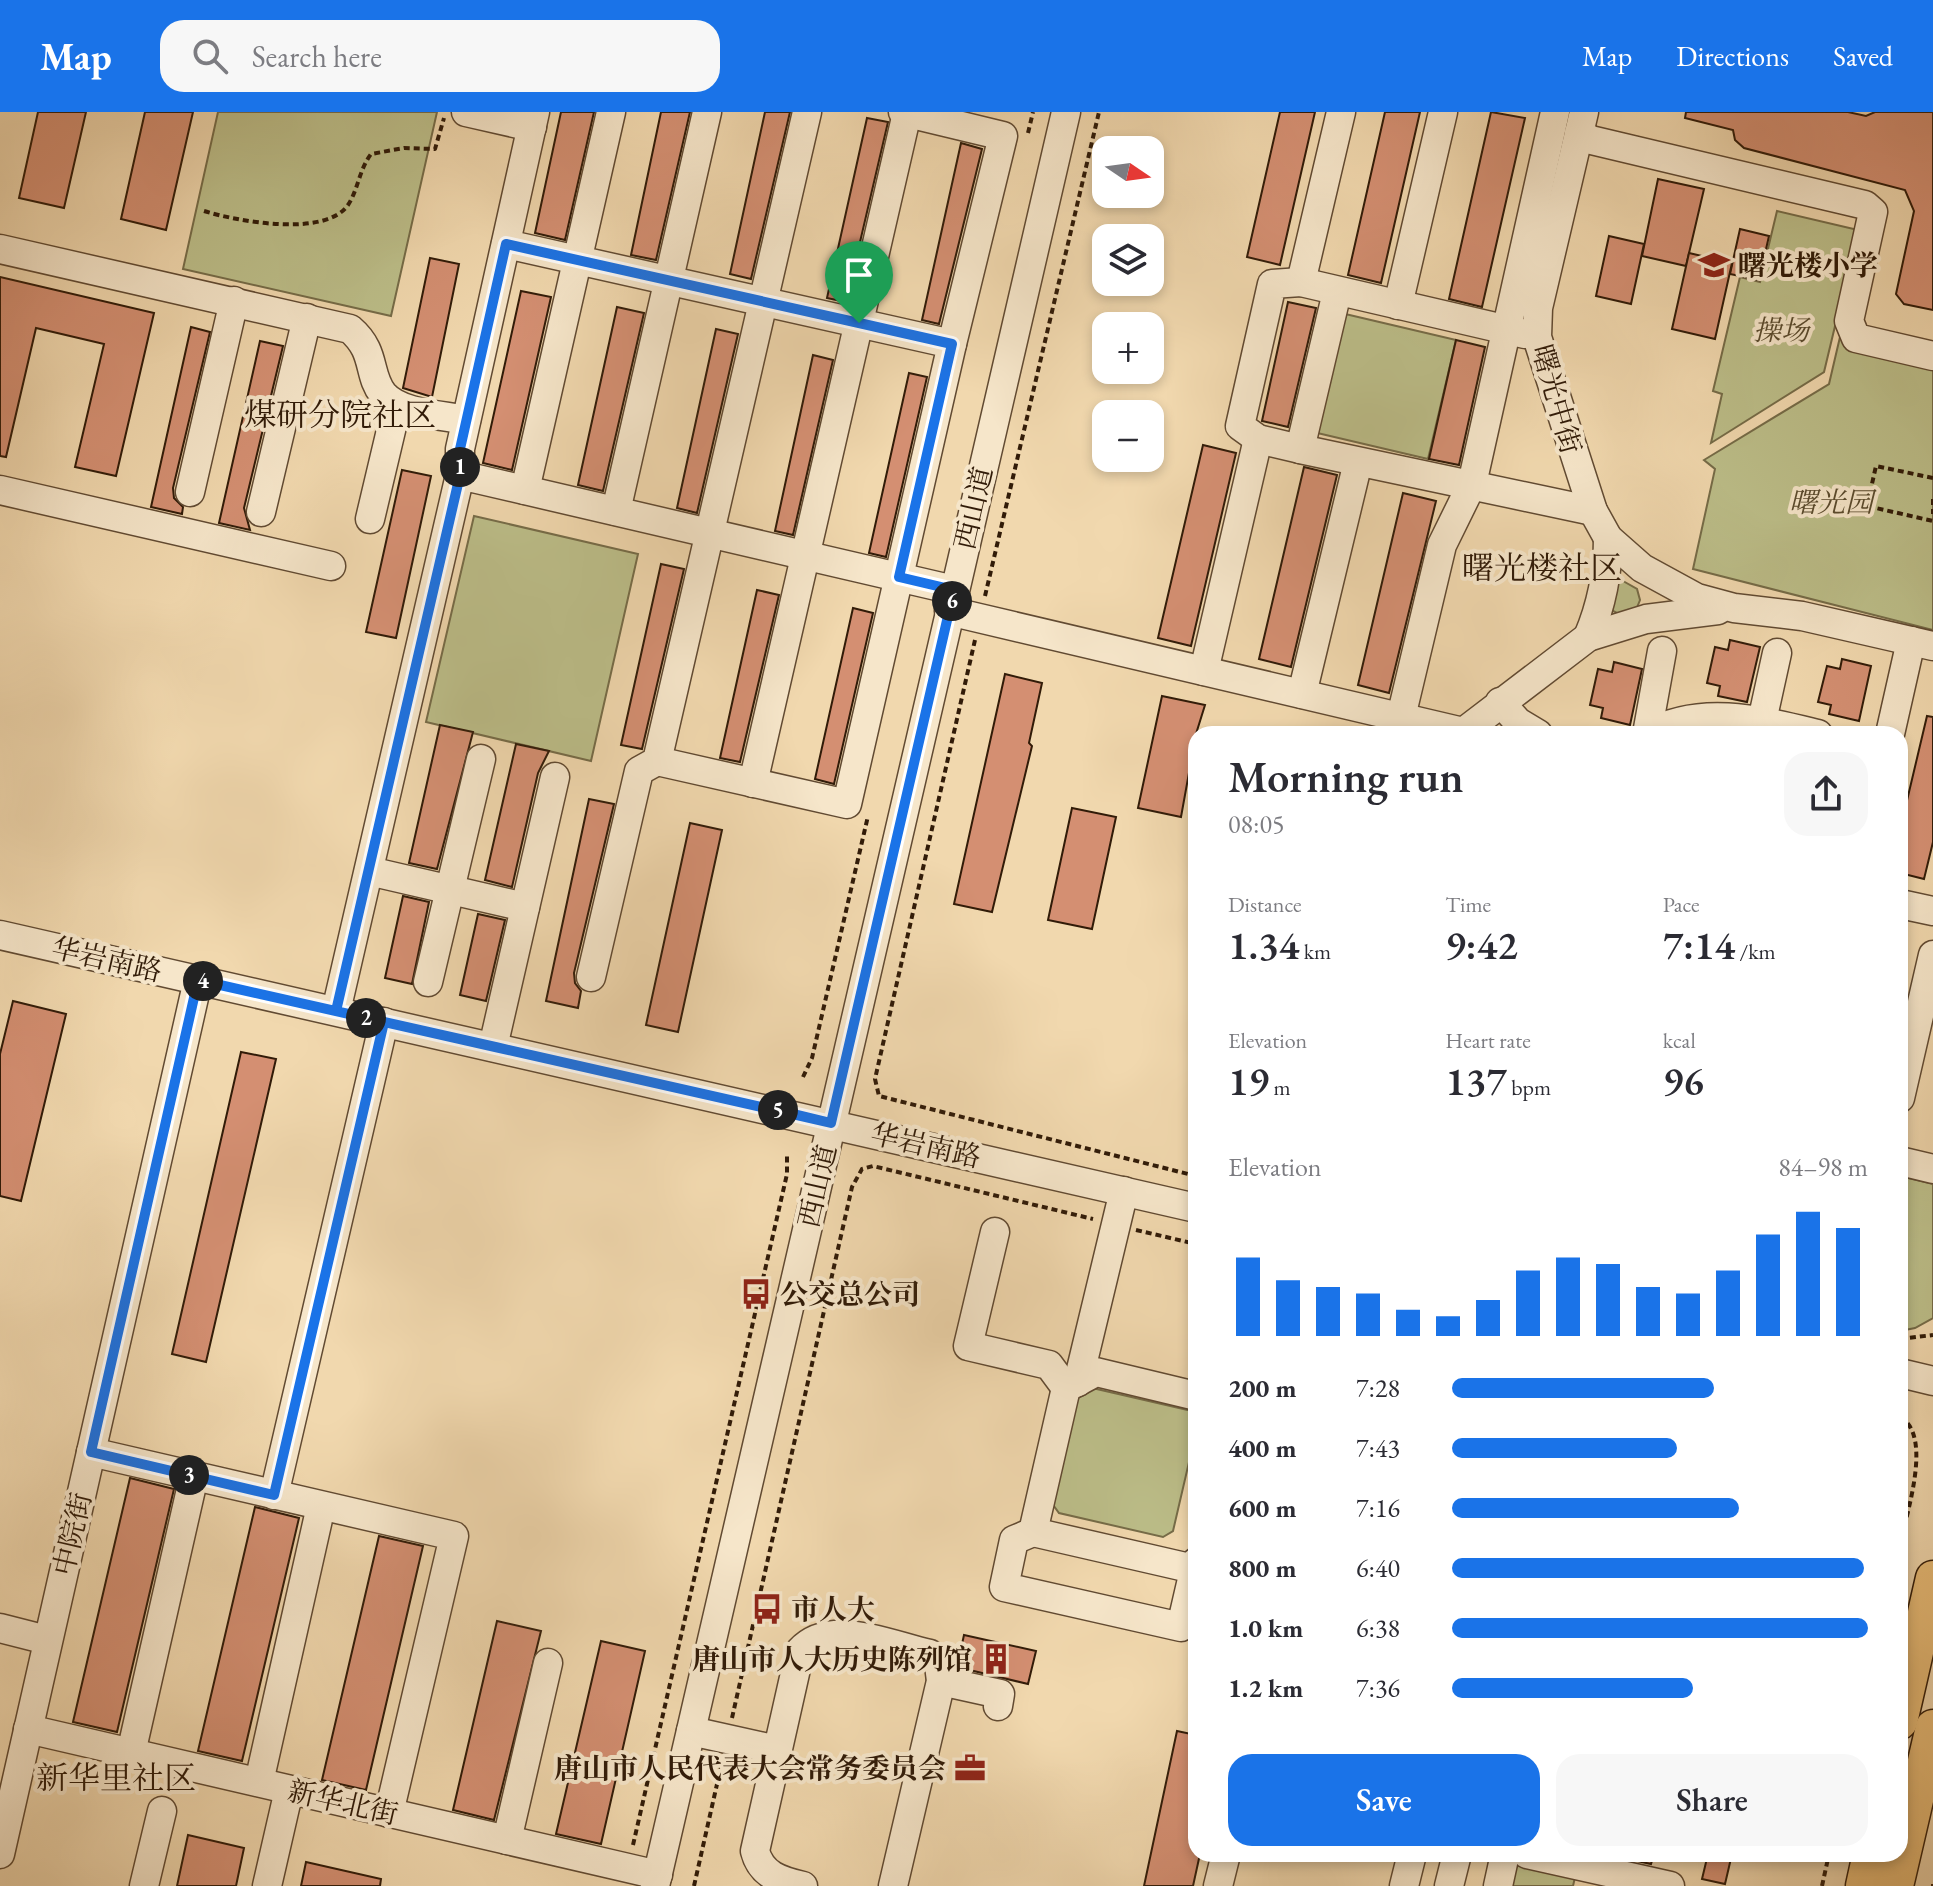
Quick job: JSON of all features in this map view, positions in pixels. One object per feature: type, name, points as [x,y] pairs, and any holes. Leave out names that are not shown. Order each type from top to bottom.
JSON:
[{"type":"main road","points":[[1908,1687],[1933,1578]]},
{"type":"main road","points":[[1908,1834],[1933,1727]]},
{"type":"main road","points":[[1863,1886],[1868,1862]]},
{"type":"main road","points":[[1896,1886],[1902,1862]]},
{"type":"street","points":[[525,490],[611,112]]},
{"type":"street","points":[[616,511],[707,112]]},
{"type":"street","points":[[657,761],[807,112]]},
{"type":"street","points":[[591,977],[639,771],[657,761],[753,783],[847,804],[1003,136],[905,112],[753,783]]},
{"type":"street","name":"西山道","points":[[657,1881],[1066,112]]},
{"type":"street","points":[[1301,282],[1341,112]]},
{"type":"street","points":[[1398,305],[1443,112]]},
{"type":"street","points":[[1401,717],[1442,545],[1472,484],[1555,112]]},
{"type":"street","points":[[336,1011],[460,475],[460,449],[466,420],[534,120],[478,113]]},
{"type":"street","points":[[1582,117],[1596,134],[1872,201],[1879,211],[1855,321],[1859,333],[1933,349]]},
{"type":"street","points":[[1582,117],[1591,140],[1865,205],[1873,212],[1849,321],[1856,338],[1933,356]]},
{"type":"street","name":"曙光中街","points":[[1582,117],[1538,308],[1537,337],[1593,511],[1608,538],[1642,568],[1669,585],[1734,608],[1802,616],[1922,643]]},
{"type":"street","points":[[506,244],[952,344]]},
{"type":"street","points":[[0,249],[350,329],[366,342],[382,393],[397,405],[466,420]]},
{"type":"street","points":[[1537,337],[1301,282],[1272,284],[1240,426],[1258,439],[1593,511]]},
{"type":"street","points":[[1300,449],[1337,292]]},
{"type":"street","points":[[190,492],[234,301]]},
{"type":"street","points":[[261,512],[307,318]]},
{"type":"street","points":[[370,519],[397,405]]},
{"type":"street","points":[[1204,671],[1258,439]]},
{"type":"street","points":[[1302,694],[1358,462]]},
{"type":"street","points":[[460,475],[899,577],[952,600],[1204,671],[1435,726]]},
{"type":"street","points":[[0,490],[331,566]]},
{"type":"street","points":[[1588,637],[1600,608],[1608,566],[1608,538]]},
{"type":"street","name":"曙光中街","points":[[1471,726],[1588,637],[1646,619],[1734,608]]},
{"type":"street","points":[[1893,726],[1922,643]]},
{"type":"street","points":[[1649,726],[1662,651]]},
{"type":"street","points":[[1762,721],[1777,653]]},
{"type":"street","points":[[1500,702],[1525,726]]},
{"type":"street","points":[[1667,726],[1679,721],[1714,716],[1784,726]]},
{"type":"street","points":[[428,982],[481,759]]},
{"type":"street","points":[[493,1047],[555,777]]},
{"type":"street","points":[[369,871],[525,907]]},
{"type":"street","points":[[1908,906],[1933,911]]},
{"type":"street","name":"华岩南路","points":[[0,935],[1188,1206]]},
{"type":"street","points":[[1908,1063],[1933,955]]},
{"type":"street","name":"中院街","points":[[0,1854],[198,980]]},
{"type":"street","points":[[274,1495],[384,1022]]},
{"type":"street","points":[[1908,1163],[1933,1169]]},
{"type":"street","points":[[1033,1532],[1124,1191]]},
{"type":"street","points":[[995,1232],[968,1346],[1049,1365],[1072,1385]]},
{"type":"street","points":[[1072,1385],[1096,1372],[1188,1394]]},
{"type":"street","points":[[1908,1375],[1933,1381]]},
{"type":"street","points":[[91,1452],[454,1536],[389,1813]]},
{"type":"street","points":[[131,1753],[194,1476]]},
{"type":"street","points":[[259,1782],[321,1506]]},
{"type":"street","points":[[1188,1565],[1033,1532],[1014,1540],[1004,1587],[1181,1627],[1188,1596]]},
{"type":"street","points":[[0,1628],[47,1640]]},
{"type":"street","points":[[803,1886],[769,1874],[757,1861],[755,1851],[800,1651],[810,1641],[823,1635],[840,1634],[930,1654],[939,1665],[941,1681],[893,1886]]},
{"type":"street","points":[[507,1840],[548,1663]]},
{"type":"street","points":[[941,1681],[1000,1694],[998,1706]]},
{"type":"street","name":"新华北街","points":[[28,1729],[628,1868],[657,1881]]},
{"type":"street","points":[[691,1731],[777,1750]]},
{"type":"street","points":[[267,1886],[289,1790]]},
{"type":"street","points":[[144,1886],[162,1811]]},
{"type":"street","points":[[1218,1886],[1224,1862]]},
{"type":"street","points":[[1404,1886],[1410,1862]]},
{"type":"street","points":[[1449,1886],[1455,1862]]},
{"type":"street","points":[[1498,1886],[1503,1862]]},
{"type":"street","points":[[1547,1862],[1581,1876],[1670,1886]]},
{"type":"path","points":[[204,211],[298,225],[321,223],[347,207],[362,167],[371,154],[404,148],[435,149],[446,112]]},
{"type":"path","points":[[1933,478],[1876,466],[1867,506],[1933,521]]},
{"type":"path","points":[[1933,499],[1933,514]]},
{"type":"path","points":[[879,1096],[1188,1174]]},
{"type":"path","points":[[628,1868],[787,1174],[787,1153]]},
{"type":"path","points":[[694,1886],[852,1187],[862,1169],[873,1166],[1188,1242]]},
{"type":"path","points":[[1908,1338],[1933,1335]]},
{"type":"path","points":[[1908,1421],[1919,1440],[1908,1509]]},
{"type":"path","points":[[1822,1886],[1827,1862]]},
{"type":"green space","points":[[218,112],[437,112],[391,316],[183,269]]},
{"type":"green space","name":"操场","points":[[1777,211],[1858,230],[1824,372],[1711,443],[1722,394],[1713,391],[1740,277],[1760,282]]},
{"type":"green space","points":[[1324,309],[1456,340],[1428,459],[1296,428]]},
{"type":"green space","name":"曙光园","points":[[1840,337],[1933,358],[1933,630],[1693,569],[1715,469],[1704,460],[1829,384]]},
{"type":"green space","points":[[474,516],[638,554],[591,761],[426,722]]},
{"type":"green space","points":[[1623,581],[1637,589],[1640,600],[1636,610],[1621,615],[1611,610],[1617,582]]},
{"type":"green space","points":[[1908,1178],[1933,1184],[1933,1318],[1908,1329]]},
{"type":"green space","points":[[1088,1387],[1188,1410],[1188,1466],[1173,1531],[1163,1537],[1059,1513],[1051,1502],[1077,1394]]},
{"type":"green space","points":[[1516,1862],[1530,1862],[1576,1873],[1573,1886],[1511,1886]]},
{"type":"building","points":[[38,112],[86,112],[64,208],[19,198]]},
{"type":"building","points":[[145,112],[193,112],[166,230],[121,219]]},
{"type":"building","points":[[561,112],[594,112],[565,240],[535,233]]},
{"type":"building","points":[[661,112],[690,112],[656,260],[631,255]]},
{"type":"building","points":[[765,112],[790,112],[751,279],[730,274]]},
{"type":"building","points":[[1280,112],[1315,112],[1280,265],[1247,257]]},
{"type":"building","points":[[1385,112],[1420,112],[1381,283],[1348,275]]},
{"type":"building","points":[[1491,112],[1525,118],[1482,307],[1449,299]]},
{"type":"building","points":[[1686,112],[1848,112],[1866,116],[1875,112],[1933,112],[1933,310],[1904,304],[1896,294],[1914,211],[1905,190],[1744,148],[1735,140],[1733,130],[1685,118]]},
{"type":"building","points":[[867,118],[888,122],[846,302],[827,298]]},
{"type":"building","points":[[961,143],[982,149],[939,324],[922,320]]},
{"type":"building","points":[[1658,179],[1704,189],[1686,266],[1642,256]]},
{"type":"building","points":[[1740,229],[1769,236],[1759,280],[1730,274]]},
{"type":"building","points":[[1609,236],[1644,244],[1631,304],[1596,296]]},
{"type":"building","points":[[1689,253],[1732,263],[1715,339],[1672,329]]},
{"type":"building","points":[[430,258],[459,264],[432,397],[403,388]]},
{"type":"building","points":[[0,277],[154,313],[116,476],[75,467],[104,344],[36,328],[6,457],[0,456]]},
{"type":"building","points":[[521,291],[551,297],[512,470],[483,463]]},
{"type":"building","points":[[1288,302],[1316,308],[1288,427],[1262,421]]},
{"type":"building","points":[[617,307],[644,313],[603,491],[578,485]]},
{"type":"building","points":[[191,327],[210,332],[173,488],[174,498],[183,507],[182,514],[151,507]]},
{"type":"building","points":[[716,329],[738,334],[697,513],[677,508]]},
{"type":"building","points":[[1456,340],[1485,347],[1459,465],[1429,459]]},
{"type":"building","points":[[260,341],[283,346],[244,508],[250,530],[219,523]]},
{"type":"building","points":[[813,355],[833,360],[793,535],[775,531]]},
{"type":"building","points":[[909,373],[927,377],[886,557],[869,553]]},
{"type":"building","points":[[1203,445],[1236,453],[1191,646],[1158,638]]},
{"type":"building","points":[[1304,467],[1337,475],[1291,667],[1259,659]]},
{"type":"building","points":[[402,470],[431,476],[396,638],[366,632]]},
{"type":"building","points":[[1403,493],[1436,501],[1389,693],[1358,685]]},
{"type":"building","points":[[661,564],[684,569],[642,749],[621,745]]},
{"type":"building","points":[[757,590],[779,595],[740,762],[720,758]]},
{"type":"building","points":[[853,608],[873,613],[834,784],[815,779]]},
{"type":"building","points":[[1730,640],[1760,647],[1747,702],[1718,696],[1720,686],[1707,683],[1715,647],[1728,650]]},
{"type":"building","points":[[1842,659],[1871,666],[1859,721],[1829,714],[1831,705],[1818,702],[1827,666],[1840,669]]},
{"type":"building","points":[[1614,662],[1642,669],[1630,725],[1601,718],[1603,708],[1590,705],[1598,669],[1612,672]]},
{"type":"building","points":[[1005,674],[1042,683],[1029,743],[1032,746],[992,912],[954,904]]},
{"type":"building","points":[[1162,696],[1205,705],[1198,726],[1188,726],[1188,778],[1181,817],[1138,808]]},
{"type":"building","points":[[1927,716],[1933,717],[1933,842],[1924,879],[1908,875],[1908,796]]},
{"type":"building","points":[[440,725],[473,732],[437,869],[409,863]]},
{"type":"building","points":[[516,744],[549,751],[538,773],[512,887],[485,880]]},
{"type":"building","points":[[589,799],[614,804],[574,973],[575,983],[581,991],[578,1008],[546,1001]]},
{"type":"building","points":[[1072,808],[1116,817],[1092,929],[1048,920]]},
{"type":"building","points":[[690,823],[722,830],[678,1032],[646,1025]]},
{"type":"building","points":[[403,896],[429,902],[412,984],[385,978]]},
{"type":"building","points":[[478,914],[505,920],[486,1001],[460,995]]},
{"type":"building","points":[[13,1001],[66,1014],[21,1201],[0,1196],[0,1054]]},
{"type":"building","points":[[241,1052],[276,1059],[206,1362],[172,1354]]},
{"type":"building","points":[[130,1478],[174,1489],[117,1732],[73,1722]]},
{"type":"building","points":[[255,1507],[299,1518],[242,1761],[198,1751]]},
{"type":"building","points":[[379,1536],[423,1546],[366,1790],[322,1780]]},
{"type":"building","points":[[497,1621],[541,1631],[494,1820],[453,1810]]},
{"type":"building","name":"唐山市人大历史陈列馆","points":[[964,1635],[1036,1651],[1028,1684],[957,1667]]},
{"type":"building","points":[[601,1641],[645,1651],[601,1844],[556,1834]]},
{"type":"building","points":[[1177,1731],[1188,1733],[1188,1862],[1198,1862],[1193,1886],[1144,1886]]},
{"type":"building","points":[[188,1835],[244,1848],[236,1886],[177,1886]]},
{"type":"building","points":[[306,1862],[381,1879],[380,1886],[301,1886]]},
{"type":"building","points":[[1706,1862],[1730,1862],[1725,1884],[1702,1879]]},
{"type":"place","name":"曙光楼小学","points":[[1714,265]]},
{"type":"place","name":"公交总公司","points":[[756,1294]]},
{"type":"place","name":"市人大","points":[[767,1609]]},
{"type":"place","name":"唐山市人大历史陈列馆","points":[[996,1659]]},
{"type":"place","name":"唐山市人民代表大会常务委员会","points":[[970,1768]]},
{"type":"district","name":"煤研分院社区","points":[[340,415]]},
{"type":"district","name":"曙光楼社区","points":[[1542,568]]},
{"type":"district","name":"新华里社区","points":[[116,1778]]},
{"type":"route","points":[[859,323],[506,244],[460,449],[460,475],[336,1011],[384,1022],[274,1495],[91,1452],[198,980],[384,1022],[493,1047],[831,1123],[954,590],[899,577],[952,344],[859,323]]}]
